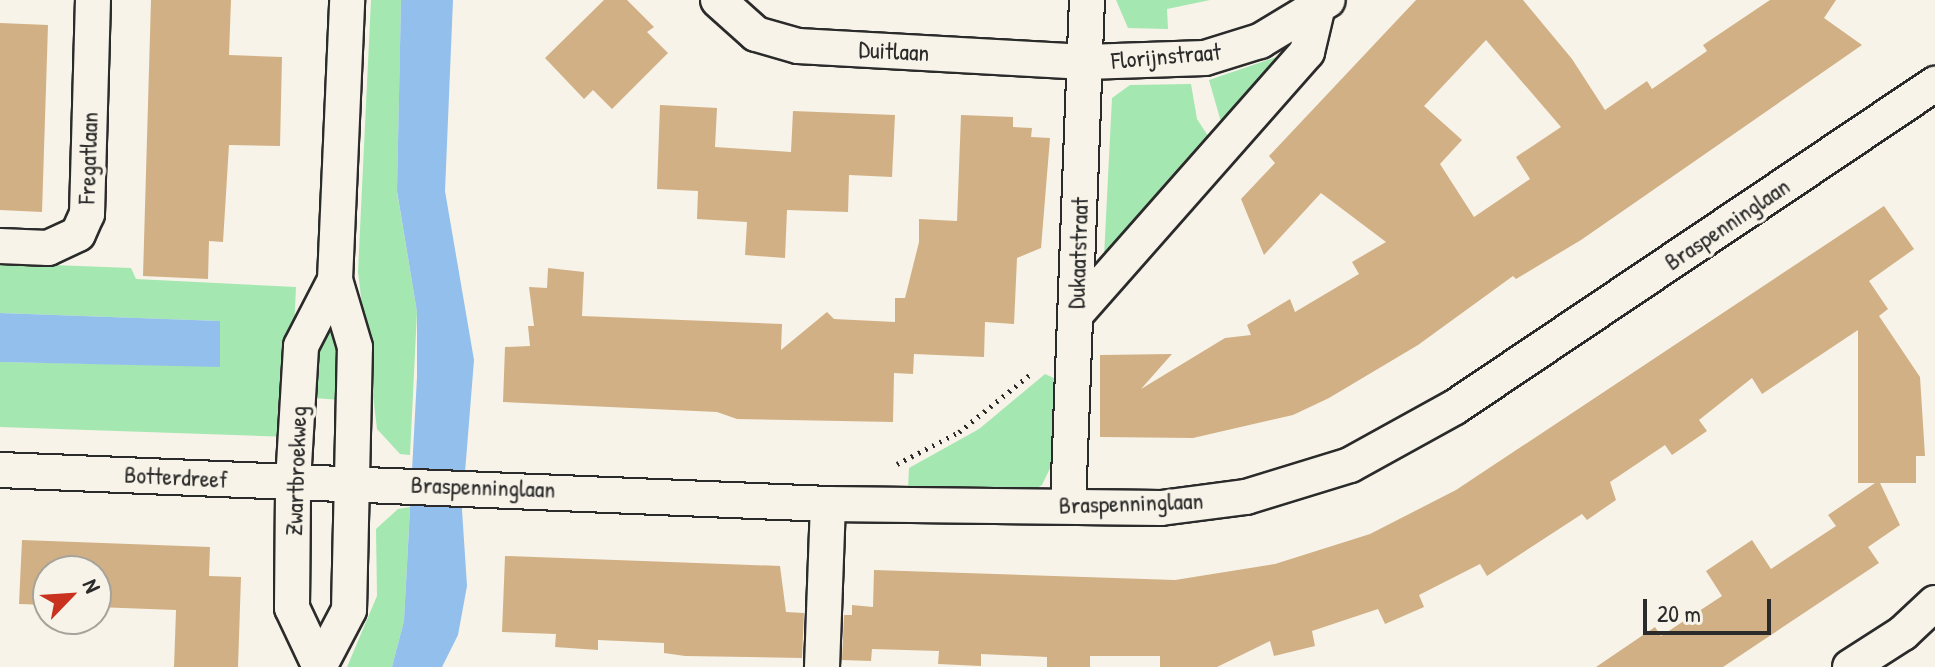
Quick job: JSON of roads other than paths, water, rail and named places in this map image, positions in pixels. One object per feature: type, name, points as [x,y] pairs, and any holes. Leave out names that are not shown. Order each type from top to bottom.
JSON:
[{"type":"street","name":"Fregatlaan","points":[[0,246],[48,248],[78,234],[87,214],[93,0]]},
{"type":"street","name":"Zwartbroekweg","points":[[319,666],[349,610],[355,347],[335,280],[347,0]]},
{"type":"street","name":"Duitlaan","points":[[718,0],[756,34],[798,46],[1086,62]]},
{"type":"street","name":"Dukaatstraat","points":[[1068,505],[1087,0]]},
{"type":"street","name":"Florijnstraat","points":[[1086,62],[1205,58],[1260,41],[1323,5]]},
{"type":"street","points":[[1075,315],[1307,52],[1323,5]]},
{"type":"street","name":"Braspenninglaan","points":[[352,485],[466,485],[828,504],[1161,508],[1246,497],[1350,465],[1455,407],[1935,84]]},
{"type":"street","name":"Zwartbroekweg","points":[[319,666],[292,608],[293,482],[301,346],[335,280]]},
{"type":"street","name":"Botterdreef","points":[[0,470],[352,485]]},
{"type":"street","points":[[822,667],[828,504]]},
{"type":"street","points":[[1850,667],[1903,633],[1935,603]]},
{"type":"water","points":[[401,0],[453,0],[445,191],[474,360],[462,510],[467,586],[458,635],[442,667],[392,667],[404,621],[417,377],[417,312],[397,191]]},
{"type":"water","points":[[0,313],[220,321],[220,367],[0,362]]}]
